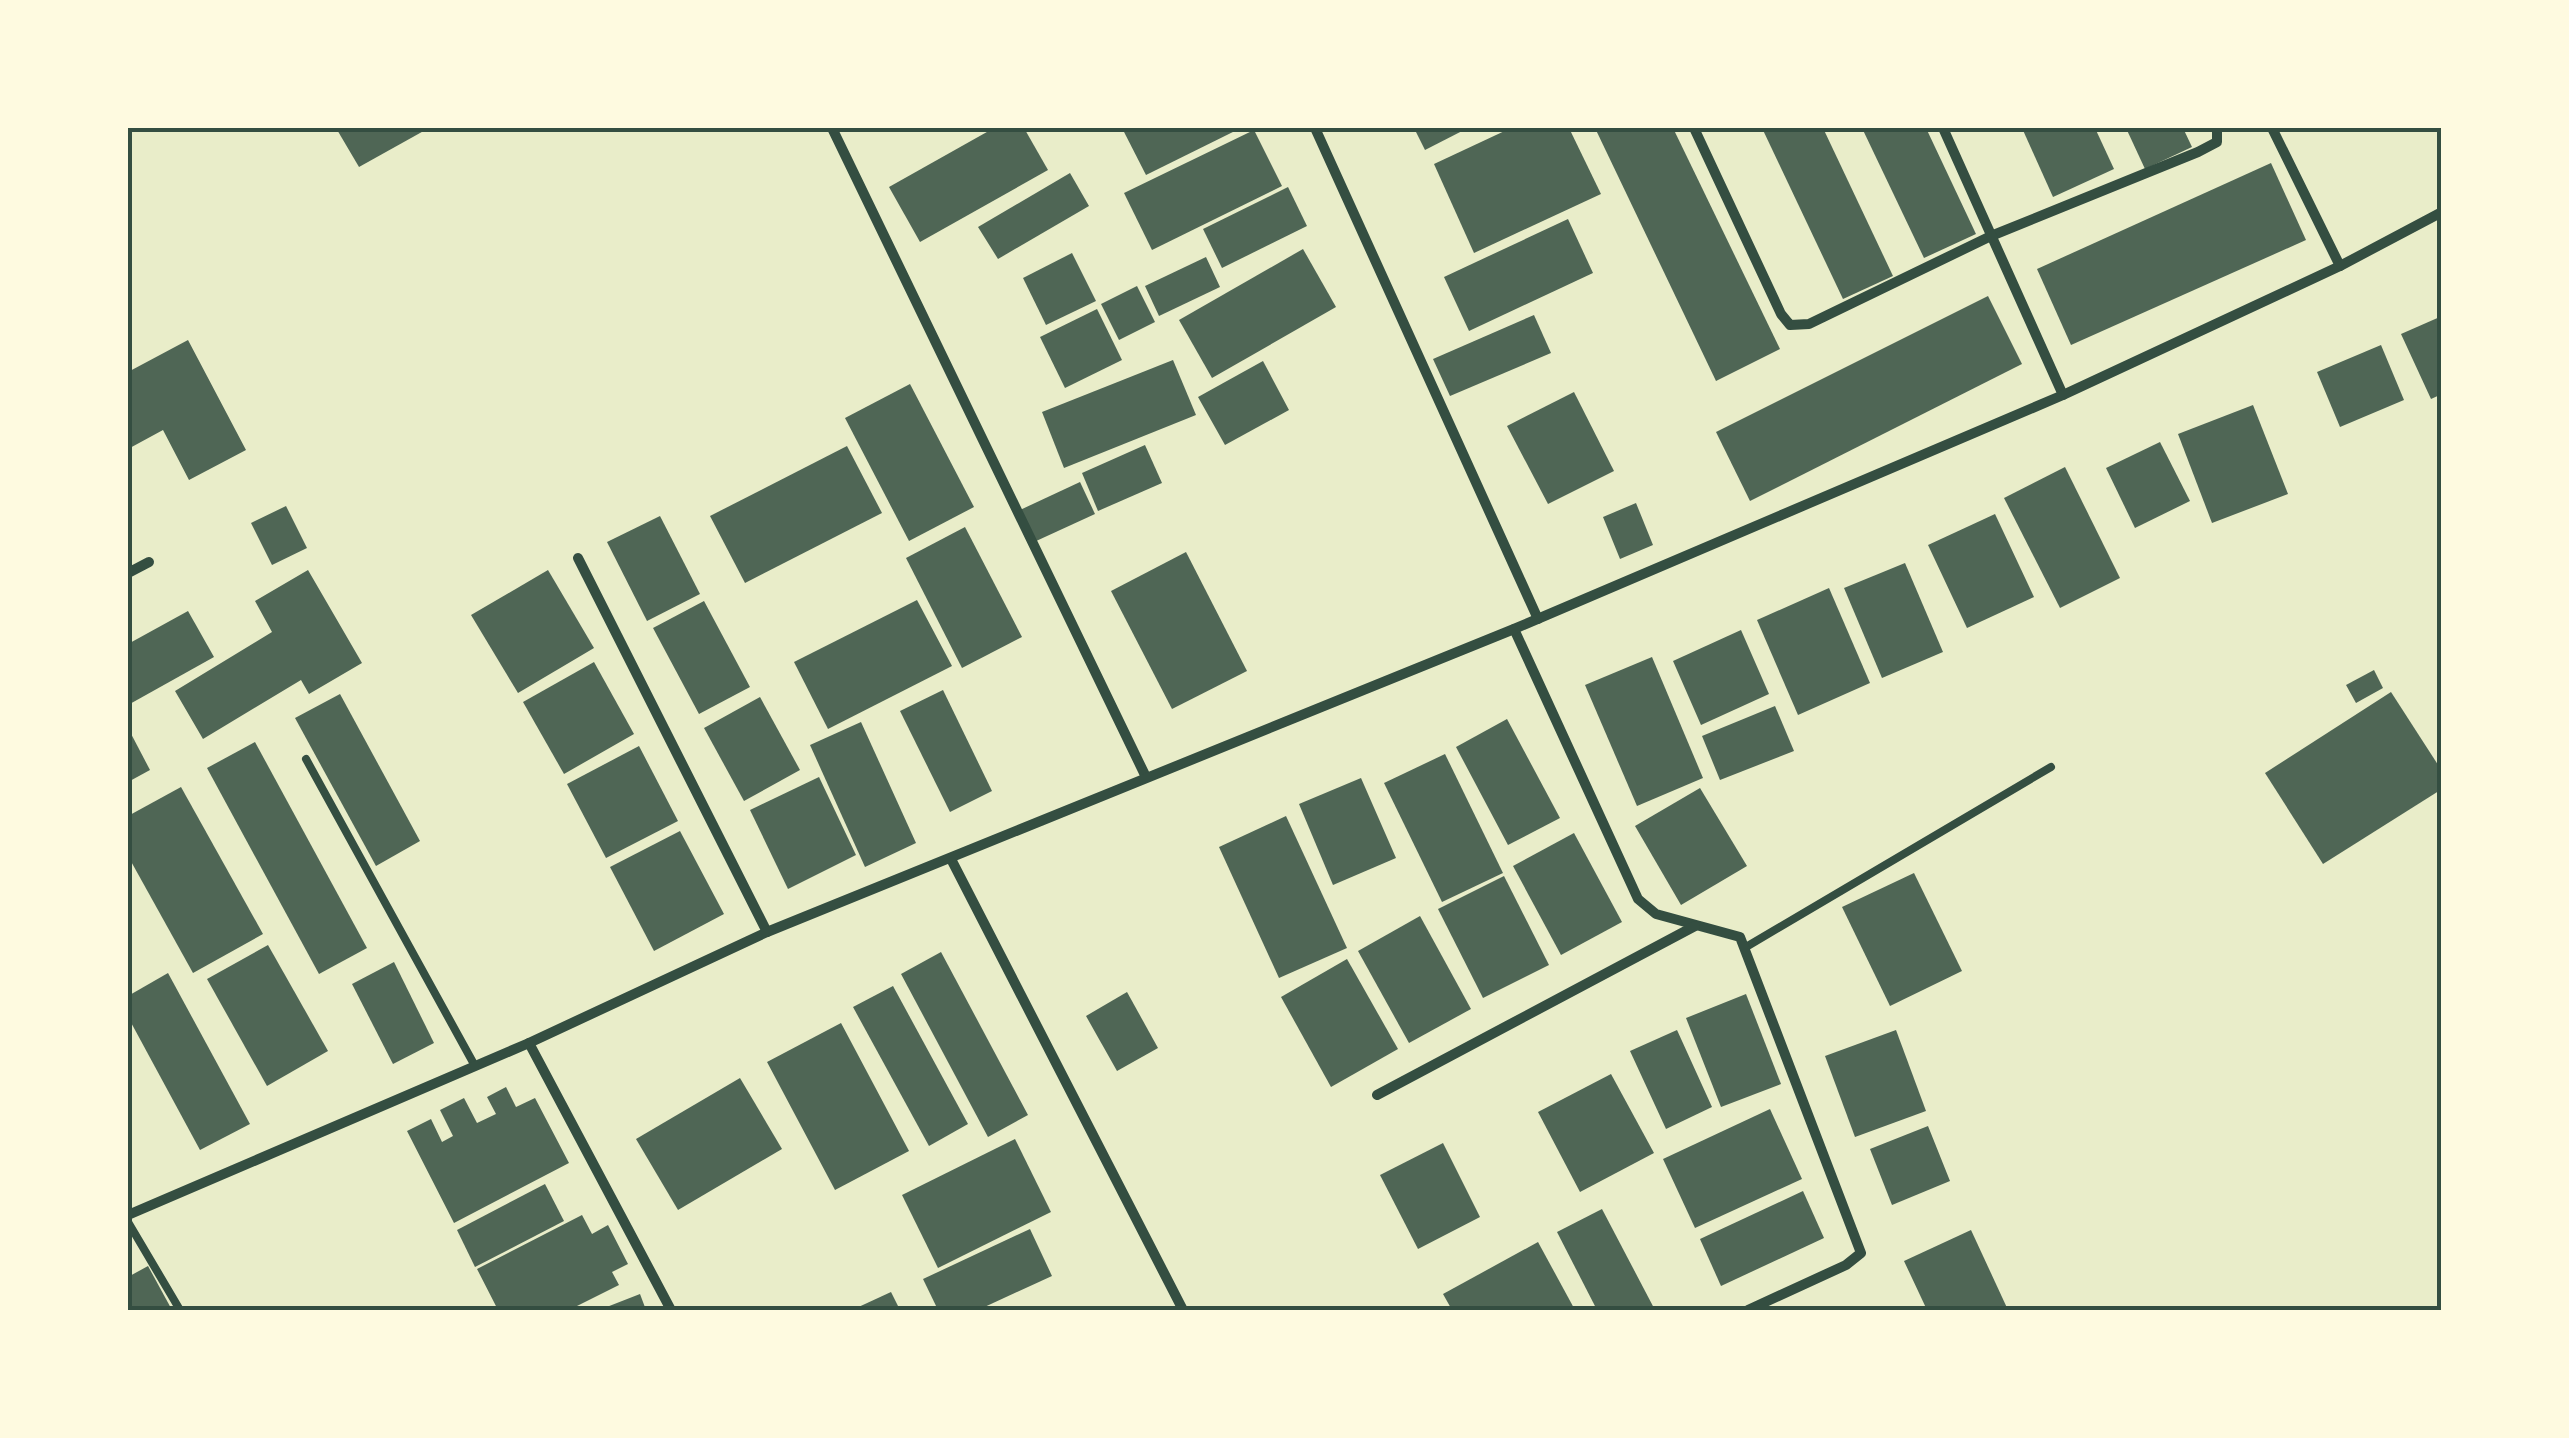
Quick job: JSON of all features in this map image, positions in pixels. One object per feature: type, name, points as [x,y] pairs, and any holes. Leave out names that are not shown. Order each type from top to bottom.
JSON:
[{"type":"street","points":[[832,128],[1145,775]]},
{"type":"street","points":[[1315,128],[1538,619]]},
{"type":"street","points":[[1694,128],[1781,314],[1790,325],[1809,324],[1991,236],[2198,152],[2216,142],[2216,128]]},
{"type":"street","points":[[1943,128],[2063,394]]},
{"type":"street","points":[[2272,128],[2340,266]]},
{"type":"street","points":[[128,1214],[530,1043],[767,932],[951,860],[1145,775],[1514,629],[2063,394],[2340,266],[2442,212]]},
{"type":"street","points":[[578,558],[767,932]]},
{"type":"street","points":[[128,573],[150,562]]},
{"type":"street","points":[[1514,629],[1638,899],[1656,914],[1695,926],[1731,931],[1746,947],[1861,1253],[1748,1310]]},
{"type":"street","points":[[951,860],[1183,1310]]},
{"type":"street","points":[[1377,1096],[1695,926]]},
{"type":"street","points":[[530,1043],[672,1310]]},
{"type":"lane","points":[[306,759],[475,1066]]},
{"type":"lane","points":[[1746,947],[2052,767]]},
{"type":"lane","points":[[128,1222],[180,1310]]},
{"type":"building","points":[[336,128],[429,128],[359,167]]},
{"type":"building","points":[[994,128],[1024,128],[1048,170],[920,242],[889,187]]},
{"type":"building","points":[[1122,128],[1241,128],[1146,175]]},
{"type":"building","points":[[1414,128],[1468,128],[1425,150]]},
{"type":"building","points":[[1511,128],[1569,128],[1601,194],[1474,253],[1434,164]]},
{"type":"building","points":[[1595,128],[1673,128],[1780,349],[1716,381]]},
{"type":"building","points":[[1762,128],[1823,128],[1893,276],[1843,299]]},
{"type":"building","points":[[1862,128],[1926,128],[1976,234],[1924,258]]},
{"type":"building","points":[[2022,128],[2095,128],[2114,169],[2053,197]]},
{"type":"building","points":[[2126,128],[2183,128],[2192,147],[2145,169]]},
{"type":"building","points":[[1254,130],[1282,186],[1152,250],[1124,193]]},
{"type":"building","points":[[2271,163],[2306,240],[2071,345],[2037,269]]},
{"type":"building","points":[[1070,173],[1089,206],[998,259],[978,227]]},
{"type":"building","points":[[1288,187],[1307,226],[1222,268],[1203,229]]},
{"type":"building","points":[[1568,219],[1593,273],[1469,331],[1444,277]]},
{"type":"building","points":[[1303,249],[1336,307],[1212,378],[1179,320]]},
{"type":"building","points":[[1072,253],[1096,301],[1046,325],[1023,278]]},
{"type":"building","points":[[1206,257],[1220,287],[1159,316],[1145,286]]},
{"type":"building","points":[[1137,286],[1155,322],[1119,340],[1101,304]]},
{"type":"building","points":[[1988,296],[2022,364],[1750,501],[1716,432]]},
{"type":"building","points":[[1097,309],[1122,360],[1065,388],[1040,337]]},
{"type":"building","points":[[1534,315],[1551,353],[1450,396],[1433,359]]},
{"type":"building","points":[[2442,316],[2442,394],[2431,399],[2401,334]]},
{"type":"building","points":[[188,340],[246,450],[189,480],[163,430],[128,449],[128,372]]},
{"type":"building","points":[[2381,345],[2404,400],[2340,427],[2317,372]]},
{"type":"building","points":[[1173,360],[1196,415],[1064,468],[1042,412]]},
{"type":"building","points":[[1263,361],[1289,410],[1225,445],[1198,397]]},
{"type":"building","points":[[910,384],[974,507],[909,541],[845,418]]},
{"type":"building","points":[[1574,392],[1614,471],[1548,504],[1507,426]]},
{"type":"building","points":[[2253,405],[2288,494],[2212,523],[2178,434]]},
{"type":"building","points":[[2160,442],[2190,501],[2135,528],[2106,468]]},
{"type":"building","points":[[1145,445],[1162,483],[1098,511],[1082,473]]},
{"type":"building","points":[[847,446],[882,513],[745,583],[710,516]]},
{"type":"building","points":[[2065,467],[2120,578],[2060,608],[2004,498]]},
{"type":"building","points":[[1080,482],[1095,514],[1034,542],[1020,510]]},
{"type":"building","points":[[1636,503],[1653,545],[1620,559],[1603,517]]},
{"type":"building","points":[[286,506],[307,548],[272,565],[251,523]]},
{"type":"building","points":[[1995,514],[2034,597],[1967,628],[1928,545]]},
{"type":"building","points":[[660,516],[700,594],[647,621],[607,542]]},
{"type":"building","points":[[965,527],[1022,637],[962,668],[906,558]]},
{"type":"building","points":[[1186,552],[1247,671],[1172,709],[1111,591]]},
{"type":"building","points":[[1905,563],[1943,652],[1882,678],[1844,588]]},
{"type":"building","points":[[308,570],[362,663],[309,694],[301,680],[203,739],[175,691],[272,632],[255,601]]},
{"type":"building","points":[[548,570],[594,648],[518,693],[471,615]]},
{"type":"building","points":[[1829,588],[1870,683],[1798,715],[1757,620]]},
{"type":"building","points":[[917,600],[952,666],[828,729],[794,662]]},
{"type":"building","points":[[704,601],[750,687],[699,714],[653,628]]},
{"type":"building","points":[[188,611],[214,657],[128,705],[128,644]]},
{"type":"building","points":[[1741,630],[1769,694],[1701,725],[1673,661]]},
{"type":"building","points":[[1652,657],[1703,778],[1637,806],[1585,685]]},
{"type":"building","points":[[594,662],[634,734],[564,774],[523,702]]},
{"type":"building","points":[[2374,670],[2383,688],[2356,703],[2346,685]]},
{"type":"building","points":[[943,690],[992,791],[950,812],[900,711]]},
{"type":"building","points":[[2391,692],[2442,771],[2442,789],[2323,864],[2265,773]]},
{"type":"building","points":[[340,694],[420,841],[376,866],[295,718]]},
{"type":"building","points":[[760,697],[800,770],[744,801],[704,728]]},
{"type":"building","points":[[1775,706],[1794,751],[1720,780],[1702,736]]},
{"type":"building","points":[[1507,719],[1560,818],[1508,845],[1456,747]]},
{"type":"building","points":[[861,722],[916,843],[865,867],[810,745]]},
{"type":"building","points":[[128,728],[150,770],[128,782]]},
{"type":"building","points":[[255,742],[367,948],[319,974],[207,768]]},
{"type":"building","points":[[639,746],[678,821],[606,858],[567,784]]},
{"type":"building","points":[[1445,754],[1503,873],[1442,902],[1384,783]]},
{"type":"building","points":[[819,777],[856,855],[788,889],[750,810]]},
{"type":"building","points":[[1361,778],[1396,858],[1333,885],[1299,804]]},
{"type":"building","points":[[181,787],[263,934],[193,973],[128,856],[128,816]]},
{"type":"building","points":[[1700,788],[1747,866],[1681,905],[1635,826]]},
{"type":"building","points":[[1286,816],[1347,948],[1279,978],[1219,847]]},
{"type":"building","points":[[680,831],[724,914],[654,951],[610,867]]},
{"type":"building","points":[[1574,833],[1622,922],[1561,955],[1513,866]]},
{"type":"building","points":[[1914,873],[1962,971],[1890,1006],[1842,907]]},
{"type":"building","points":[[1504,876],[1549,965],[1483,998],[1438,909]]},
{"type":"building","points":[[1420,916],[1471,1009],[1409,1043],[1358,951]]},
{"type":"building","points":[[268,945],[328,1051],[267,1086],[207,979]]},
{"type":"building","points":[[941,952],[1028,1115],[988,1137],[901,974]]},
{"type":"building","points":[[1347,959],[1398,1049],[1331,1087],[1281,997]]},
{"type":"building","points":[[394,962],[434,1043],[393,1064],[352,984]]},
{"type":"building","points":[[168,973],[250,1124],[200,1150],[128,1017],[128,996]]},
{"type":"building","points":[[893,986],[968,1124],[929,1146],[853,1007]]},
{"type":"building","points":[[1127,992],[1158,1048],[1117,1071],[1086,1016]]},
{"type":"building","points":[[1746,994],[1781,1084],[1721,1107],[1686,1018]]},
{"type":"building","points":[[841,1023],[909,1151],[835,1190],[767,1062]]},
{"type":"building","points":[[1677,1030],[1712,1107],[1666,1129],[1630,1051]]},
{"type":"building","points":[[1896,1030],[1926,1111],[1855,1137],[1825,1056]]},
{"type":"building","points":[[1611,1074],[1654,1153],[1580,1192],[1538,1112]]},
{"type":"building","points":[[740,1078],[782,1149],[678,1210],[636,1139]]},
{"type":"building","points":[[506,1087],[516,1107],[535,1098],[569,1163],[454,1223],[407,1131],[431,1119],[442,1142],[453,1136],[440,1110],[464,1098],[477,1123],[496,1114],[487,1097]]},
{"type":"building","points":[[1770,1109],[1802,1179],[1695,1228],[1663,1159]]},
{"type":"building","points":[[1928,1126],[1950,1181],[1892,1205],[1870,1149]]},
{"type":"building","points":[[1015,1139],[1051,1212],[938,1268],[902,1195]]},
{"type":"building","points":[[1443,1143],[1480,1217],[1418,1249],[1380,1175]]},
{"type":"building","points":[[545,1184],[564,1221],[475,1267],[457,1230]]},
{"type":"building","points":[[1803,1191],[1824,1238],[1721,1286],[1700,1239]]},
{"type":"building","points":[[1602,1209],[1655,1310],[1597,1310],[1557,1232]]},
{"type":"building","points":[[582,1215],[592,1234],[608,1225],[628,1264],[612,1272],[619,1285],[569,1310],[498,1310],[477,1269]]},
{"type":"building","points":[[1030,1229],[1052,1276],[978,1310],[938,1310],[923,1279]]},
{"type":"building","points":[[1971,1230],[2008,1310],[1927,1310],[1904,1261]]},
{"type":"building","points":[[1538,1242],[1575,1310],[1452,1310],[1443,1294]]},
{"type":"building","points":[[148,1266],[172,1310],[128,1310],[128,1277]]},
{"type":"building","points":[[891,1292],[900,1310],[852,1310]]},
{"type":"building","points":[[640,1294],[646,1310],[599,1310]]}]
